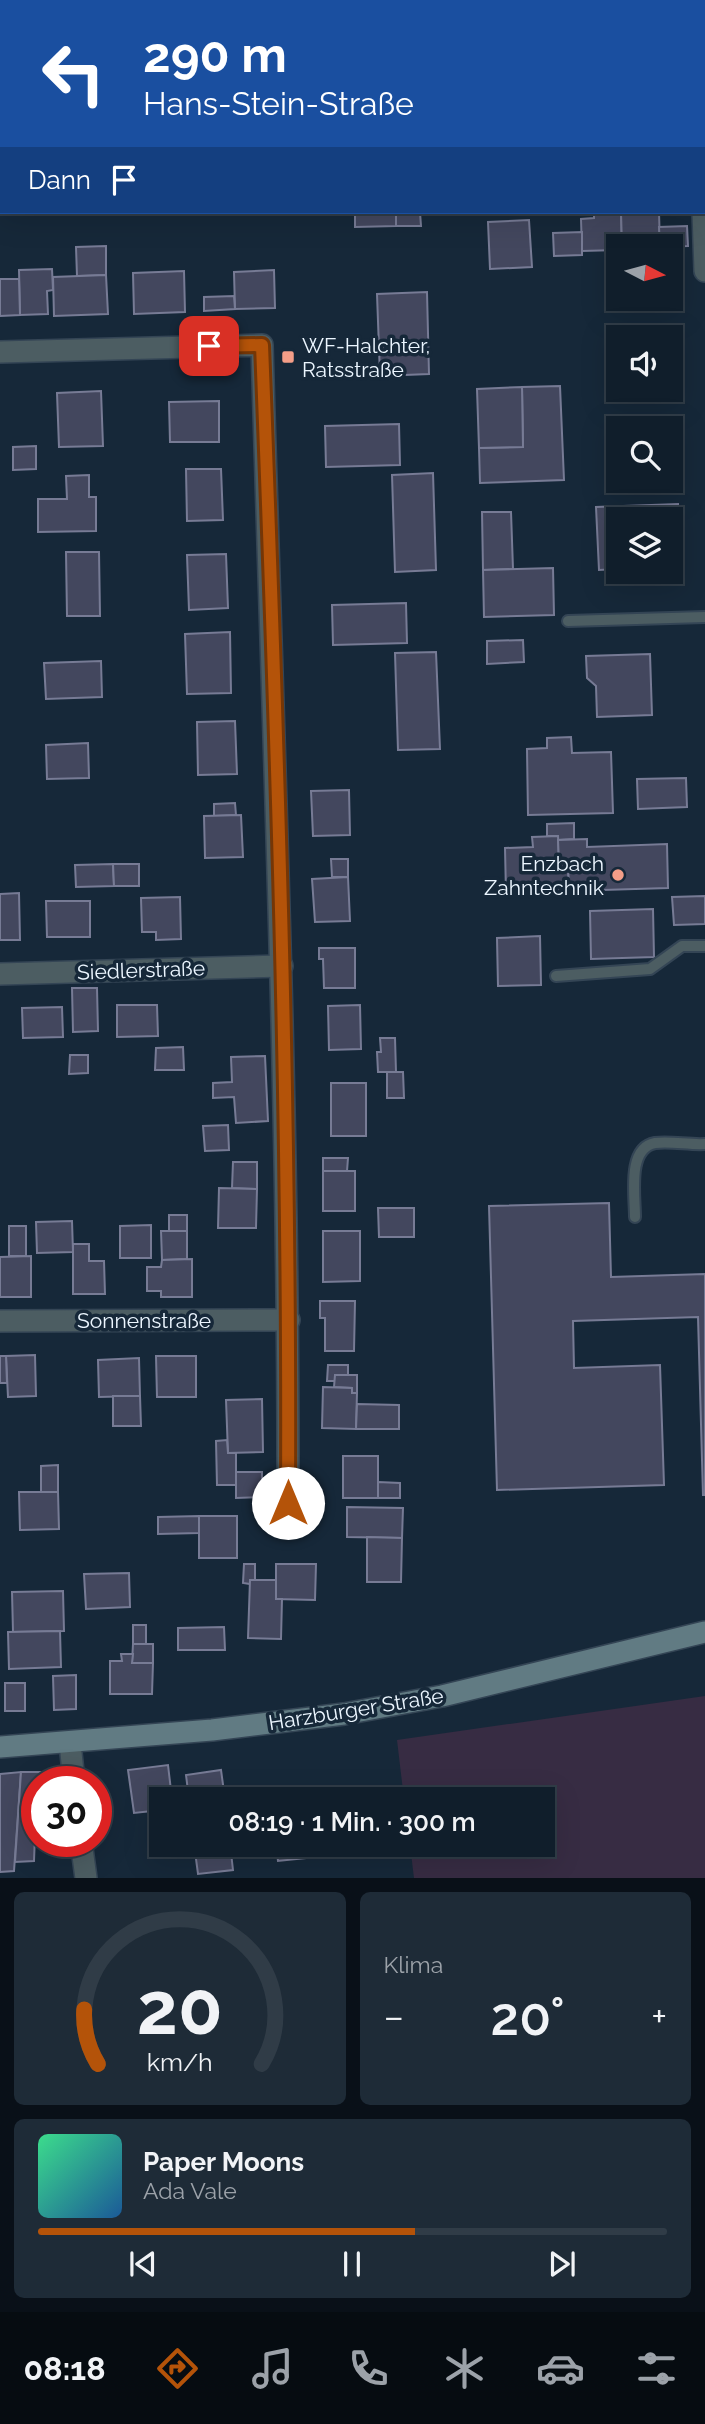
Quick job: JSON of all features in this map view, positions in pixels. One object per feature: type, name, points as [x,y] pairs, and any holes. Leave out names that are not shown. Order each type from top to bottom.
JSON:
[{"type":"main road","name":"Harzburger Straße","points":[[0,1747],[212,1730],[391,1707],[705,1632]]},
{"type":"street","points":[[703,214],[705,271]]},
{"type":"street","points":[[0,352],[262,345],[282,966],[289,1320],[288,1503],[302,1520]]},
{"type":"street","name":"Siedlerstraße","points":[[0,974],[282,966]]},
{"type":"street","name":"Sonnenstraße","points":[[0,1321],[289,1320]]},
{"type":"street","points":[[70,1742],[72,1766]]},
{"type":"street","points":[[83,1857],[86,1878]]},
{"type":"lane","points":[[568,621],[705,617]]},
{"type":"lane","points":[[556,976],[650,969],[682,946],[705,946]]},
{"type":"lane","points":[[635,1217],[635,1160],[642,1148],[654,1143],[705,1144]]},
{"type":"shaded area","points":[[705,1696],[705,1878],[414,1878],[411,1857],[555,1857],[555,1787],[403,1787],[397,1740]]},
{"type":"building","points":[[355,214],[396,214],[396,226],[355,227]]},
{"type":"building","points":[[396,214],[420,214],[421,226],[396,226]]},
{"type":"building","points":[[594,214],[621,214],[622,234],[606,234],[606,250],[582,251],[581,219],[594,218]]},
{"type":"building","points":[[621,214],[659,214],[660,234],[622,234]]},
{"type":"building","points":[[529,220],[532,267],[490,269],[488,222]]},
{"type":"building","points":[[687,226],[688,246],[683,246],[683,234],[659,234],[659,227]]},
{"type":"building","points":[[582,232],[582,255],[554,256],[553,233]]},
{"type":"building","points":[[106,246],[106,275],[77,276],[76,247]]},
{"type":"building","points":[[52,269],[53,290],[47,291],[48,314],[20,315],[19,270]]},
{"type":"building","points":[[274,270],[275,308],[235,309],[234,272]]},
{"type":"building","points":[[184,271],[185,312],[134,314],[133,273]]},
{"type":"building","points":[[106,275],[108,314],[54,316],[53,277]]},
{"type":"building","points":[[0,279],[19,279],[20,315],[0,316]]},
{"type":"building","points":[[427,292],[429,374],[380,376],[377,294]]},
{"type":"building","points":[[234,296],[235,309],[204,311],[204,297]]},
{"type":"building","points":[[560,386],[564,480],[480,483],[479,448],[523,447],[522,387]]},
{"type":"building","points":[[522,387],[523,447],[479,448],[477,389]]},
{"type":"building","points":[[101,391],[103,446],[59,447],[57,393]]},
{"type":"building","points":[[219,401],[219,442],[170,442],[169,402]]},
{"type":"building","points":[[399,424],[400,465],[326,467],[325,426]]},
{"type":"building","points":[[36,446],[36,469],[13,470],[13,447]]},
{"type":"building","points":[[186,469],[221,469],[223,520],[187,521]]},
{"type":"building","points":[[433,473],[436,570],[395,572],[392,475]]},
{"type":"building","points":[[89,475],[89,497],[96,497],[96,531],[38,532],[38,499],[67,499],[66,476]]},
{"type":"building","points":[[678,504],[678,507],[606,507],[606,570],[599,570],[596,507]]},
{"type":"building","points":[[482,512],[511,512],[513,569],[483,570]]},
{"type":"building","points":[[66,552],[99,552],[100,616],[67,616]]},
{"type":"building","points":[[226,554],[228,608],[189,610],[187,555]]},
{"type":"building","points":[[553,568],[554,615],[484,617],[483,570]]},
{"type":"building","points":[[406,603],[407,643],[333,645],[332,605]]},
{"type":"building","points":[[230,632],[231,693],[187,694],[185,634]]},
{"type":"building","points":[[523,640],[524,662],[487,664],[487,641]]},
{"type":"building","points":[[436,652],[440,749],[398,750],[395,653]]},
{"type":"building","points":[[650,654],[652,715],[597,717],[596,686],[587,678],[586,656]]},
{"type":"building","points":[[101,661],[102,697],[46,699],[44,663]]},
{"type":"building","points":[[235,721],[237,774],[198,775],[197,722]]},
{"type":"building","points":[[571,737],[572,753],[611,752],[613,813],[528,815],[527,749],[547,748],[547,738]]},
{"type":"building","points":[[88,743],[89,778],[47,779],[46,745]]},
{"type":"building","points":[[686,778],[687,807],[638,809],[637,779]]},
{"type":"building","points":[[349,790],[350,835],[313,836],[311,791]]},
{"type":"building","points":[[235,803],[236,815],[214,816],[214,804]]},
{"type":"building","points":[[241,815],[243,857],[205,858],[204,816]]},
{"type":"building","points":[[574,823],[574,839],[558,840],[558,836],[547,836],[547,824]]},
{"type":"building","points":[[558,836],[559,863],[568,863],[569,888],[560,889],[560,893],[506,894],[505,848],[533,847],[532,837]]},
{"type":"building","name":"Enzbach Zahntechnik","points":[[587,839],[587,847],[667,844],[668,888],[569,891],[568,863],[559,863],[558,840]]},
{"type":"building","points":[[331,859],[348,859],[348,877],[332,877]]},
{"type":"building","points":[[113,864],[114,886],[76,887],[75,865]]},
{"type":"building","points":[[113,864],[139,864],[139,886],[114,886]]},
{"type":"building","points":[[348,877],[350,921],[315,922],[312,879]]},
{"type":"building","points":[[19,893],[20,940],[0,940],[0,894]]},
{"type":"building","points":[[705,896],[705,924],[674,925],[672,897]]},
{"type":"building","points":[[180,897],[181,939],[156,940],[156,932],[142,932],[141,898]]},
{"type":"building","points":[[46,901],[90,901],[90,937],[47,937]]},
{"type":"building","points":[[653,909],[654,957],[591,959],[590,911]]},
{"type":"building","points":[[540,936],[541,985],[498,986],[497,938]]},
{"type":"building","points":[[319,948],[355,948],[355,988],[324,988],[323,959],[319,959]]},
{"type":"building","points":[[72,988],[97,988],[98,1031],[73,1032]]},
{"type":"building","points":[[117,1005],[157,1005],[158,1036],[117,1037]]},
{"type":"building","points":[[360,1005],[361,1049],[329,1050],[328,1006]]},
{"type":"building","points":[[62,1007],[63,1037],[23,1038],[22,1008]]},
{"type":"building","points":[[380,1038],[395,1038],[396,1072],[378,1072],[377,1052],[381,1052]]},
{"type":"building","points":[[183,1047],[184,1070],[155,1070],[156,1048]]},
{"type":"building","points":[[70,1055],[88,1055],[88,1073],[69,1074]]},
{"type":"building","points":[[265,1056],[268,1121],[236,1123],[234,1097],[213,1098],[213,1083],[232,1082],[231,1057]]},
{"type":"building","points":[[387,1072],[403,1072],[404,1098],[387,1098]]},
{"type":"building","points":[[331,1083],[366,1083],[366,1136],[331,1136]]},
{"type":"building","points":[[228,1125],[229,1150],[205,1151],[203,1126]]},
{"type":"building","points":[[323,1158],[348,1158],[347,1171],[323,1171]]},
{"type":"building","points":[[233,1162],[257,1162],[257,1189],[232,1188]]},
{"type":"building","points":[[323,1171],[355,1171],[355,1211],[323,1211]]},
{"type":"building","points":[[219,1188],[257,1189],[256,1228],[218,1228]]},
{"type":"building","points":[[609,1203],[611,1277],[705,1274],[705,1495],[698,1317],[573,1321],[574,1368],[660,1365],[664,1485],[497,1490],[489,1206]]},
{"type":"building","points":[[378,1208],[414,1208],[414,1237],[379,1237]]},
{"type":"building","points":[[169,1215],[187,1215],[187,1231],[169,1231]]},
{"type":"building","points":[[72,1221],[73,1252],[37,1253],[36,1222]]},
{"type":"building","points":[[151,1225],[151,1258],[120,1258],[120,1226]]},
{"type":"building","points":[[9,1226],[26,1226],[26,1256],[9,1256]]},
{"type":"building","points":[[161,1231],[187,1231],[187,1259],[162,1260]]},
{"type":"building","points":[[323,1231],[360,1231],[360,1281],[323,1282]]},
{"type":"building","points":[[73,1244],[89,1244],[89,1261],[104,1261],[105,1294],[73,1294]]},
{"type":"building","points":[[31,1256],[31,1297],[0,1297],[0,1257]]},
{"type":"building","points":[[192,1259],[192,1297],[161,1297],[161,1291],[147,1291],[147,1267],[161,1267],[162,1260]]},
{"type":"building","points":[[320,1301],[355,1301],[354,1351],[325,1351],[325,1318],[320,1318]]},
{"type":"building","points":[[35,1355],[36,1396],[8,1397],[6,1356]]},
{"type":"building","points":[[0,1356],[6,1356],[7,1383],[0,1383]]},
{"type":"building","points":[[156,1356],[196,1356],[196,1397],[157,1397]]},
{"type":"building","points":[[139,1358],[140,1396],[99,1397],[98,1360]]},
{"type":"building","points":[[328,1365],[348,1365],[348,1375],[335,1375],[335,1381],[327,1381]]},
{"type":"building","points":[[335,1375],[357,1375],[357,1393],[352,1393],[352,1388],[334,1387]]},
{"type":"building","points":[[323,1387],[352,1388],[352,1393],[357,1393],[356,1429],[322,1428]]},
{"type":"building","points":[[113,1396],[140,1396],[141,1426],[113,1426]]},
{"type":"building","points":[[262,1399],[263,1452],[228,1453],[226,1400]]},
{"type":"building","points":[[357,1404],[399,1405],[399,1429],[356,1429]]},
{"type":"building","points":[[227,1440],[228,1453],[236,1453],[236,1485],[217,1485],[216,1441]]},
{"type":"building","points":[[343,1456],[378,1456],[378,1498],[343,1498]]},
{"type":"building","points":[[58,1465],[58,1492],[41,1492],[41,1466]]},
{"type":"building","points":[[236,1472],[262,1472],[262,1497],[236,1498]]},
{"type":"building","points":[[378,1482],[400,1483],[400,1498],[378,1498]]},
{"type":"building","points":[[19,1492],[58,1492],[59,1529],[20,1530]]},
{"type":"building","points":[[347,1507],[403,1508],[402,1538],[347,1537]]},
{"type":"building","points":[[199,1516],[237,1516],[237,1558],[199,1558]]},
{"type":"building","points":[[199,1516],[199,1533],[158,1534],[158,1517]]},
{"type":"building","points":[[367,1537],[402,1538],[401,1582],[367,1582]]},
{"type":"building","points":[[244,1564],[255,1564],[255,1580],[250,1580],[250,1584],[243,1583]]},
{"type":"building","points":[[276,1564],[316,1564],[315,1600],[276,1599]]},
{"type":"building","points":[[129,1573],[130,1607],[86,1609],[84,1574]]},
{"type":"building","points":[[250,1580],[276,1580],[276,1599],[282,1599],[281,1639],[248,1638]]},
{"type":"building","points":[[63,1591],[64,1631],[13,1632],[12,1592]]},
{"type":"building","points":[[133,1625],[146,1625],[146,1644],[133,1644]]},
{"type":"building","points":[[224,1627],[225,1650],[178,1650],[178,1628]]},
{"type":"building","points":[[60,1631],[61,1667],[9,1669],[8,1632]]},
{"type":"building","points":[[133,1644],[153,1644],[153,1663],[132,1663]]},
{"type":"building","points":[[121,1654],[133,1654],[132,1663],[153,1663],[152,1694],[110,1694],[110,1661],[122,1661]]},
{"type":"building","points":[[76,1675],[76,1709],[54,1710],[53,1676]]},
{"type":"building","points":[[5,1683],[25,1683],[25,1711],[5,1711]]},
{"type":"building","points":[[168,1765],[171,1787],[149,1787],[149,1811],[134,1813],[128,1770]]},
{"type":"building","points":[[221,1770],[223,1787],[188,1787],[186,1775]]},
{"type":"building","points":[[21,1772],[14,1871],[0,1872],[0,1774]]},
{"type":"building","points":[[21,1772],[21,1857],[34,1857],[34,1861],[15,1862]]},
{"type":"building","points":[[196,1857],[232,1857],[233,1870],[198,1874]]},
{"type":"building","points":[[278,1857],[316,1857],[278,1861]]},
{"type":"place","name":"WF-Halchter, Ratsstraße","points":[[288,357]]},
{"type":"place","name":"Enzbach Zahntechnik","points":[[618,875]]},
{"type":"route","points":[[209,346],[262,345],[282,966],[289,1320],[288,1503]]}]
